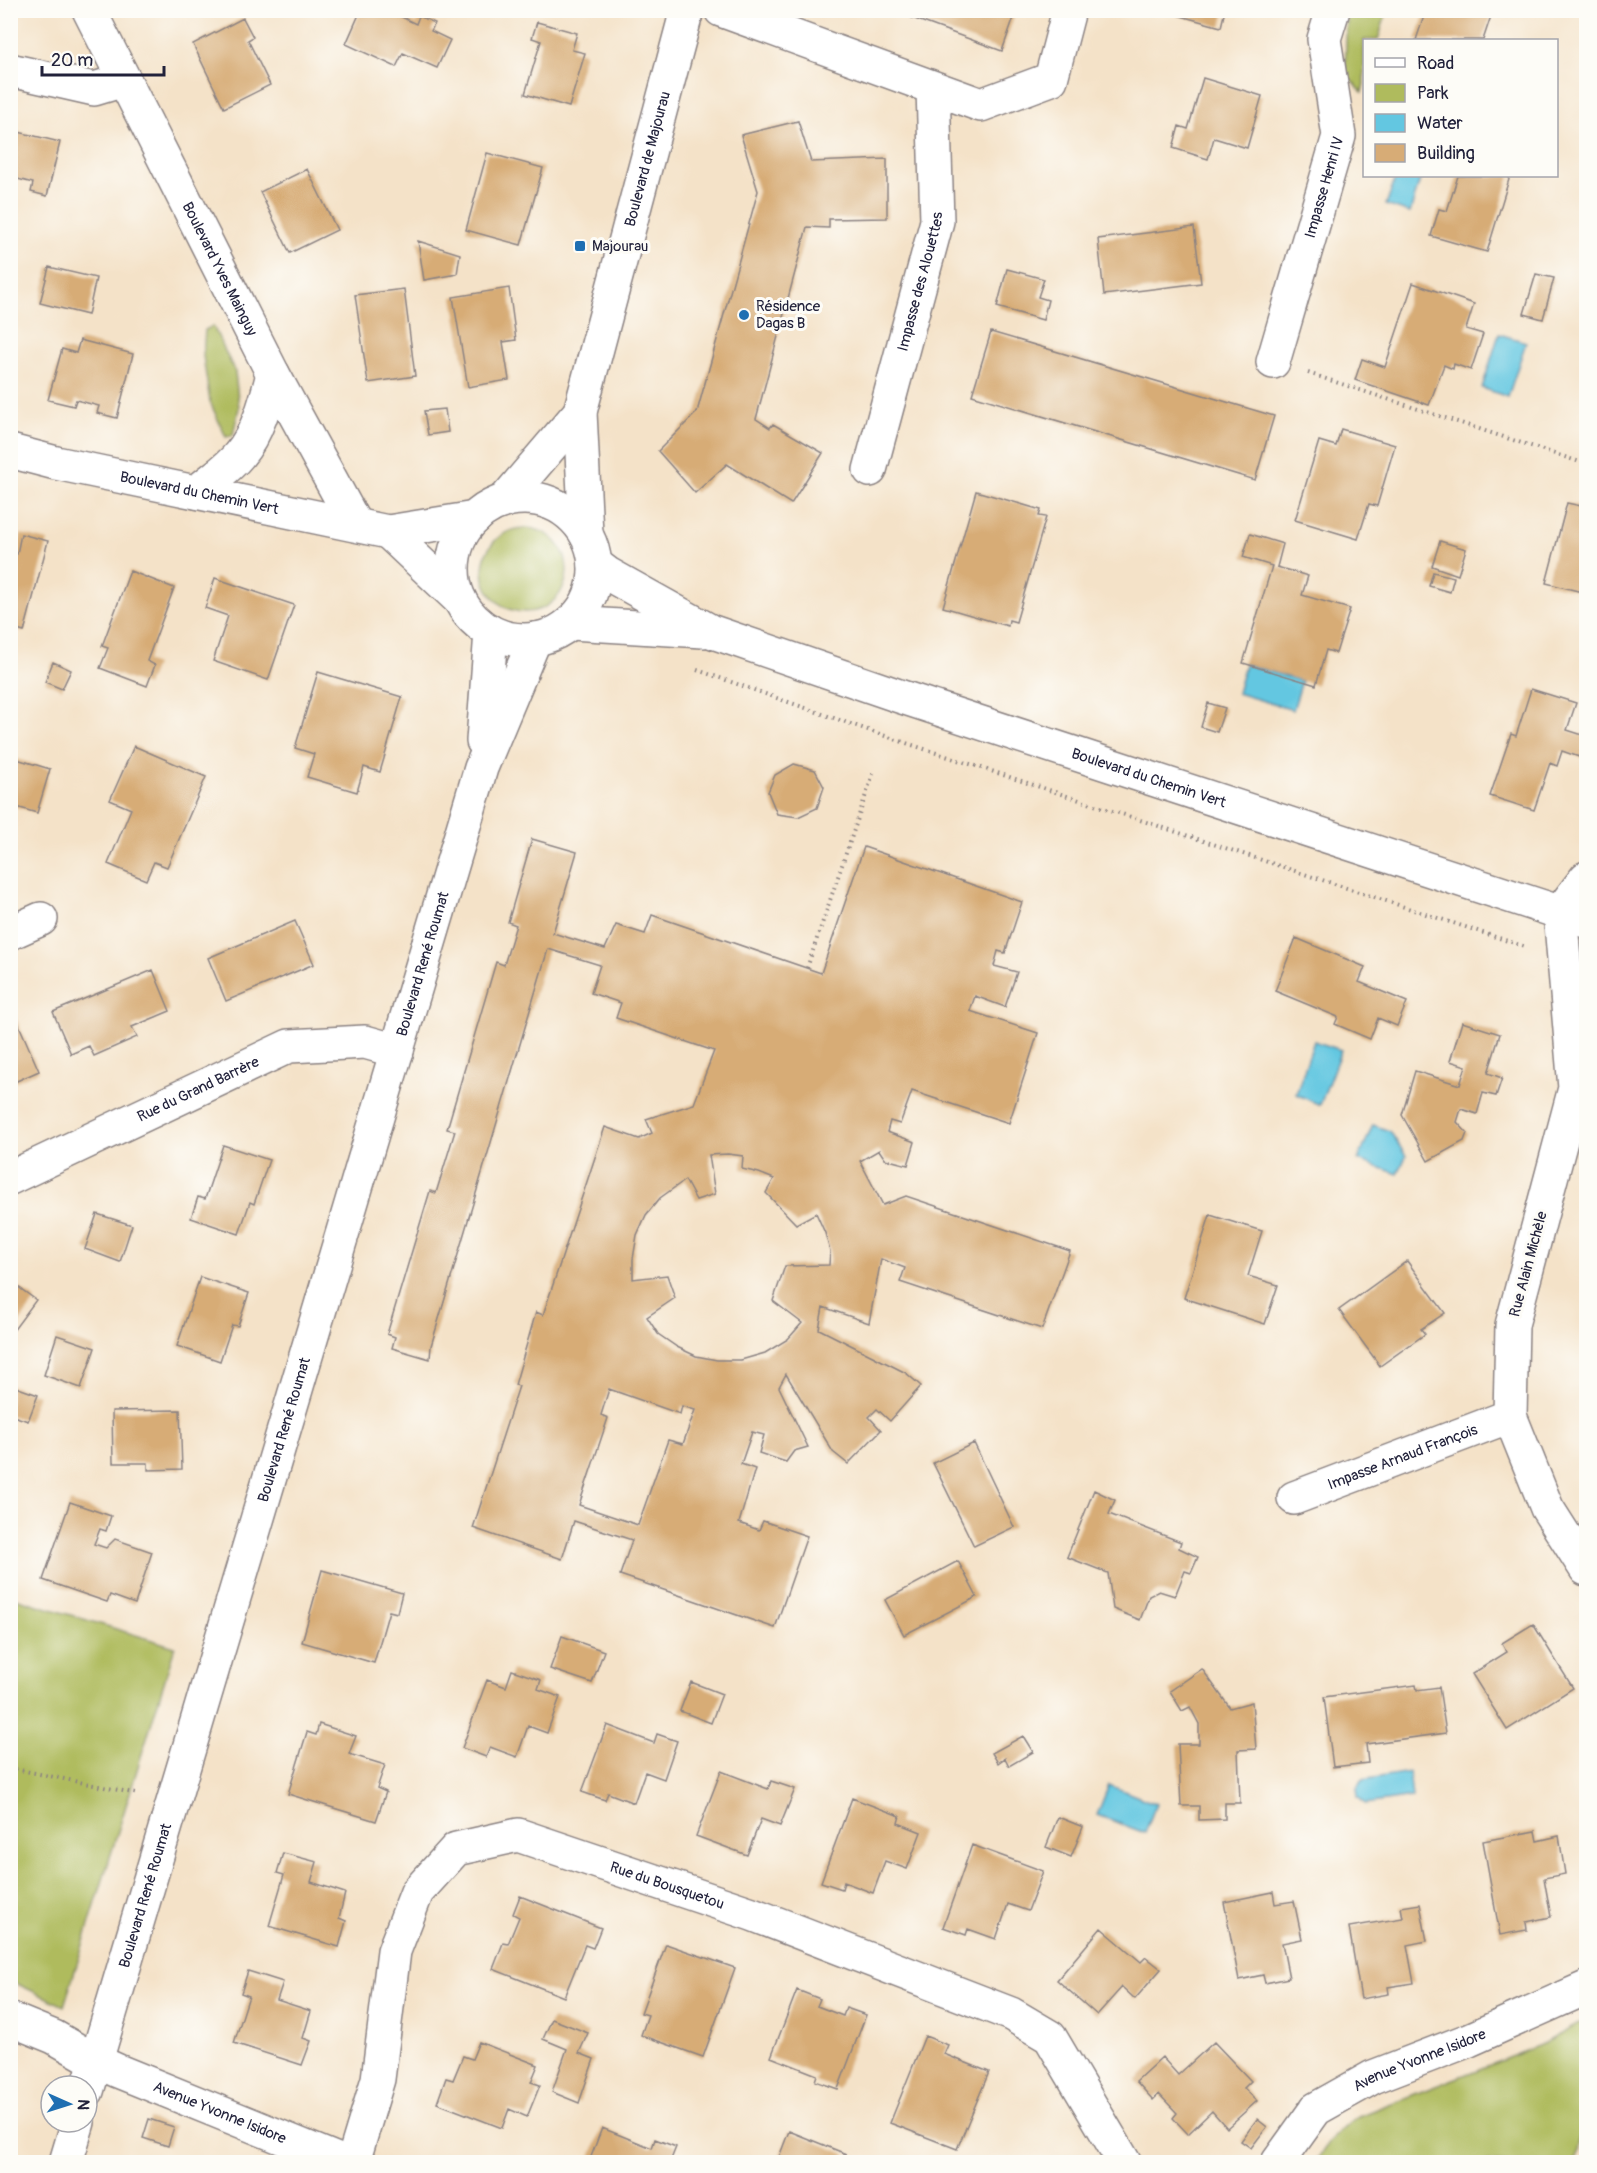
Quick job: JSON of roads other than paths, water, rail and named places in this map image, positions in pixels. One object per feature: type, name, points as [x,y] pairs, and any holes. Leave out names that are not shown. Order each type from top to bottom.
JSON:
[{"type":"street","name":"Boulevard Yves Mainguy","points":[[89,10],[273,374],[355,524]]},
{"type":"street","name":"Boulevard de Majourau","points":[[591,549],[580,412],[687,10]]},
{"type":"street","points":[[721,10],[981,105],[1051,79],[1070,10]]},
{"type":"street","name":"Impasse Henri IV","points":[[1273,362],[1339,136],[1324,39],[1333,10]]},
{"type":"street","points":[[10,70],[93,89],[124,80]]},
{"type":"street","name":"Impasse des Alouettes","points":[[870,470],[937,221],[933,88]]},
{"type":"street","points":[[197,492],[239,456],[250,438],[265,403],[273,374]]},
{"type":"street","name":"Boulevard de Majourau","points":[[504,501],[580,412]]},
{"type":"street","name":"Boulevard du Chemin Vert","points":[[10,451],[388,532],[475,518]]},
{"type":"street","points":[[522,497],[542,499],[559,507],[575,519],[591,549],[595,580],[582,610],[571,623],[556,632],[535,639],[513,639],[491,632],[474,619],[460,600],[454,579],[454,557],[461,536],[475,518],[488,507],[504,501],[522,497]]},
{"type":"street","name":"Boulevard du Chemin Vert","points":[[388,532],[460,600]]},
{"type":"street","name":"Boulevard du Chemin Vert","points":[[591,549],[608,574],[710,632],[898,696],[1573,917]]},
{"type":"street","name":"Boulevard du Chemin Vert","points":[[571,623],[710,632]]},
{"type":"street","name":"Boulevard René Roumat","points":[[481,768],[491,632]]},
{"type":"street","name":"Boulevard René Roumat","points":[[92,2074],[481,768],[535,639]]},
{"type":"street","points":[[1573,917],[1587,878]]},
{"type":"street","name":"Rue Alain Michèle","points":[[1573,917],[1564,960],[1581,1080],[1512,1325],[1510,1416],[1547,1508],[1587,1569]]},
{"type":"street","points":[[10,933],[40,919]]},
{"type":"street","name":"Rue du Grand Barrère","points":[[10,1178],[289,1046],[365,1042],[397,1051]]},
{"type":"street","name":"Impasse Arnaud François","points":[[1294,1498],[1510,1416]]},
{"type":"street","name":"Rue du Bousquetou","points":[[353,2163],[378,2079],[394,1951],[417,1892],[456,1849],[518,1835],[752,1914],[1011,2014],[1050,2037],[1124,2163]]},
{"type":"street","name":"Avenue Yvonne Isidore","points":[[1278,2163],[1316,2109],[1373,2077],[1469,2040],[1587,1989]]},
{"type":"street","name":"Avenue Yvonne Isidore","points":[[10,2019],[54,2037],[89,2074]]},
{"type":"street","name":"Avenue Yvonne Isidore","points":[[99,2079],[342,2163]]},
{"type":"street","points":[[66,2163],[74,2134]]},
{"type":"water","points":[[1396,177],[1421,177],[1410,213],[1386,205]]},
{"type":"water","points":[[1499,334],[1526,342],[1508,397],[1482,388]]},
{"type":"water","points":[[1245,664],[1302,681],[1293,710],[1237,693]]},
{"type":"water","points":[[1314,1041],[1341,1050],[1320,1105],[1296,1094]]},
{"type":"water","points":[[1373,1125],[1390,1131],[1406,1156],[1398,1174],[1358,1160]]},
{"type":"water","points":[[1409,1772],[1412,1797],[1365,1804],[1358,1797],[1357,1788],[1362,1780]]},
{"type":"water","points":[[1109,1785],[1156,1804],[1145,1833],[1097,1815]]},
{"type":"place","name":"Majourau","points":[[580,246]]},
{"type":"place","name":"Résidence Dagas B","points":[[744,315]]}]
